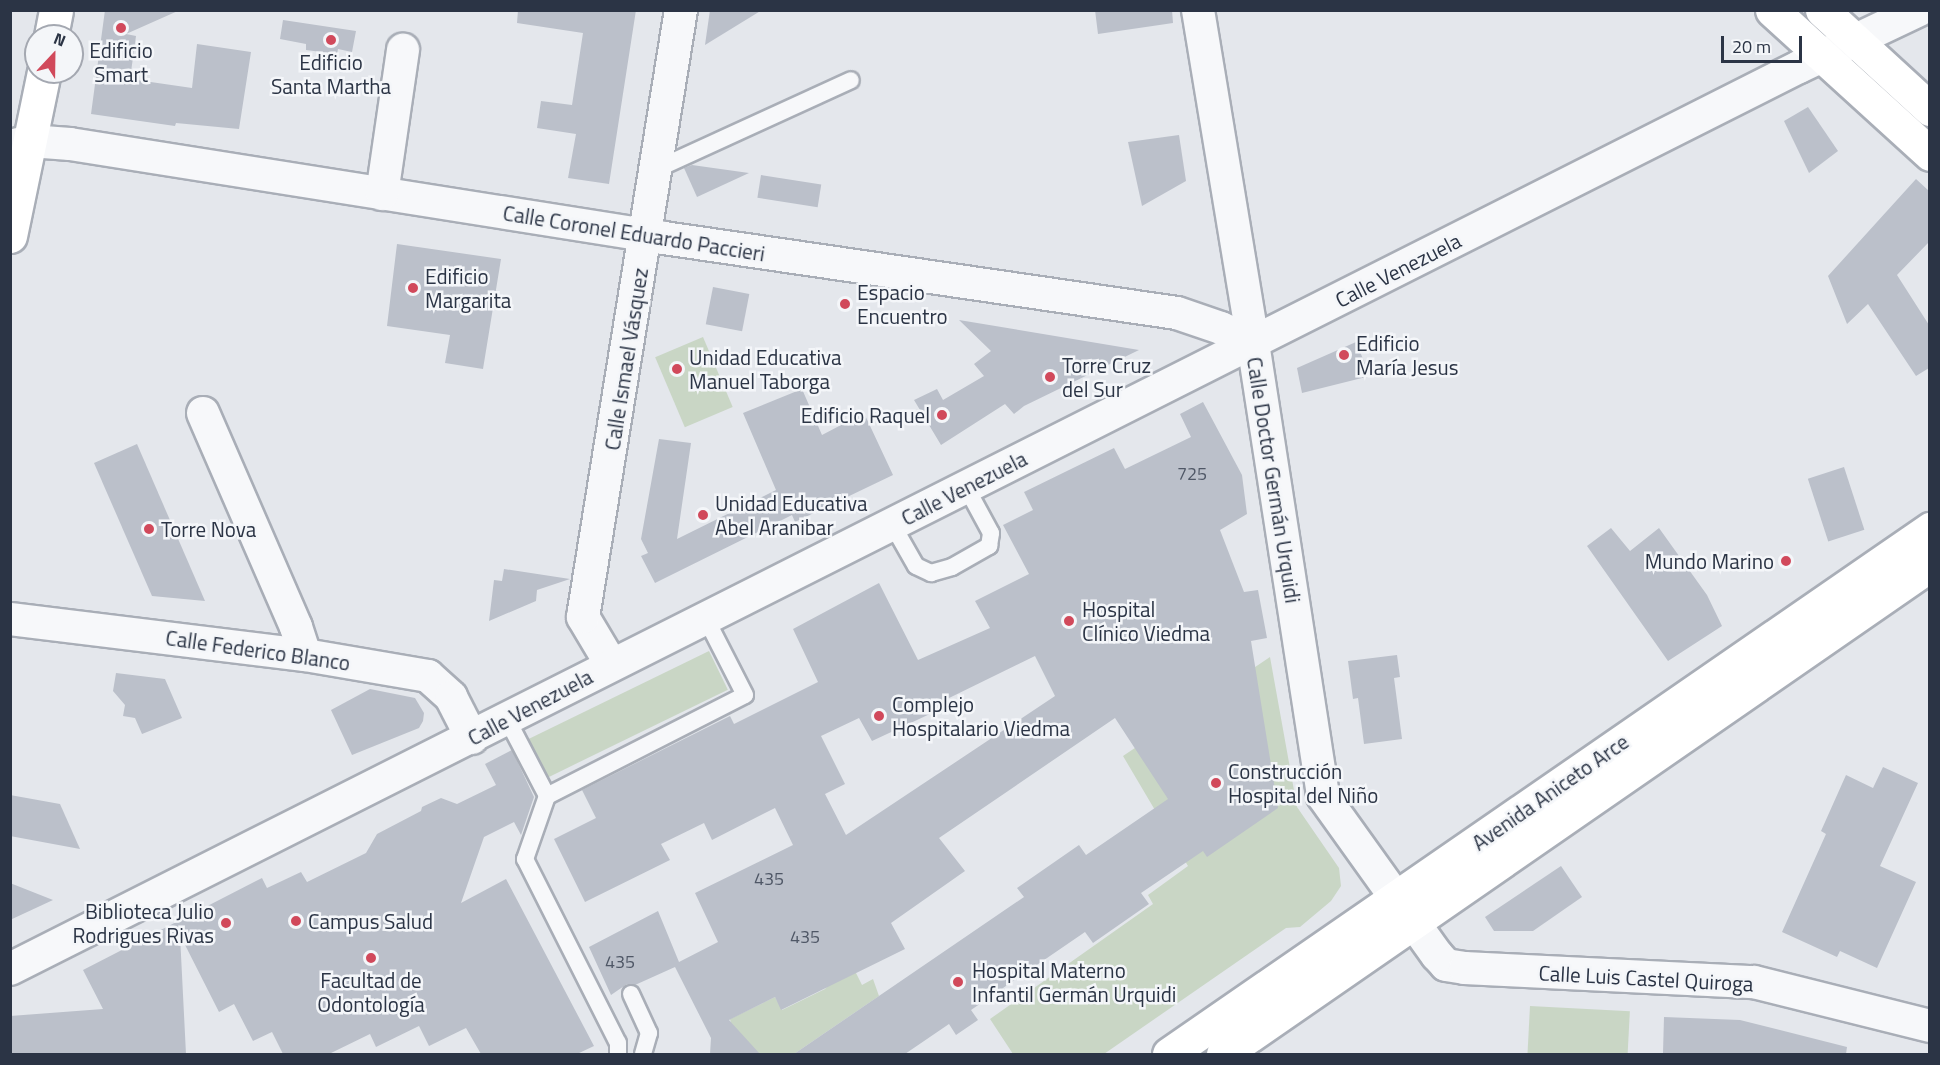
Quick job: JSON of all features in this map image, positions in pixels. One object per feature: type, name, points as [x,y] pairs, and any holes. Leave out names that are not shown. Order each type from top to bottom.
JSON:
[{"type":"main road","points":[[1772,10],[1929,154]]},
{"type":"main road","points":[[1822,10],[1929,109]]},
{"type":"main road","points":[[10,237],[20,144],[40,84]]},
{"type":"main road","name":"Avenida Aniceto Arce","points":[[1223,1054],[1406,911],[1929,529]]},
{"type":"main road","name":"Avenida Aniceto Arce","points":[[1169,1054],[1406,911],[1929,565]]},
{"type":"street","name":"Calle Ismael Vásquez","points":[[611,664],[583,617],[681,10]]},
{"type":"street","name":"Calle Doctor Germán Urquidi","points":[[1198,10],[1253,343],[1323,796],[1406,911]]},
{"type":"street","name":"Calle Venezuela","points":[[10,969],[472,738],[611,664],[1919,10]]},
{"type":"street","points":[[382,194],[403,50]]},
{"type":"street","name":"Calle Coronel Eduardo Paccieri","points":[[20,144],[70,144],[382,194],[1177,313],[1221,328],[1253,343]]},
{"type":"street","points":[[203,414],[292,617],[305,655]]},
{"type":"street","name":"Calle Federico Blanco","points":[[10,619],[305,655],[428,676],[451,697],[472,738]]},
{"type":"street","name":"Calle Luis Castel Quiroga","points":[[1406,911],[1446,965],[1465,968],[1754,982],[1929,1026]]},
{"type":"lane","points":[[657,169],[851,80]]},
{"type":"lane","points":[[892,524],[916,566],[931,573],[952,567],[989,546],[991,533],[966,487]]},
{"type":"lane","points":[[618,1054],[618,1043],[525,859],[547,796],[745,695],[705,617]]},
{"type":"lane","points":[[507,719],[547,796]]},
{"type":"lane","points":[[631,994],[649,1033],[643,1054]]},
{"type":"green space","points":[[703,337],[733,407],[685,427],[655,357]]},
{"type":"green space","points":[[709,651],[728,690],[545,779],[527,740]]},
{"type":"green space","points":[[1270,657],[1297,807],[1339,868],[1341,886],[1331,901],[1300,927],[1286,928],[1104,1054],[1013,1054],[990,1019],[1153,904],[1148,895],[1188,866],[1123,756]]},
{"type":"green space","points":[[850,961],[862,985],[873,979],[879,996],[794,1054],[752,1054],[750,1046],[733,1032],[730,1019],[775,997],[782,1010],[825,989]]},
{"type":"green space","points":[[1530,1006],[1630,1011],[1628,1054],[1527,1054]]},
{"type":"building","points":[[105,10],[180,10],[126,34],[136,36],[130,79],[192,88],[197,44],[251,52],[239,129],[176,123],[175,126],[91,114]]},
{"type":"building","points":[[518,10],[636,10],[609,184],[568,178],[576,134],[537,128],[541,101],[572,105],[583,33],[517,23]]},
{"type":"building","points":[[710,10],[762,10],[705,45]]},
{"type":"building","points":[[1095,10],[1172,10],[1173,23],[1098,34]]},
{"type":"building","name":"Edificio Santa Martha","points":[[283,20],[356,31],[352,52],[338,49],[337,54],[306,50],[306,44],[280,39]]},
{"type":"building","points":[[1808,107],[1838,151],[1809,173],[1784,121]]},
{"type":"building","points":[[1179,135],[1186,181],[1142,206],[1128,142]]},
{"type":"building","points":[[692,165],[749,173],[697,197],[684,168]]},
{"type":"building","points":[[761,175],[821,185],[818,207],[757,198]]},
{"type":"building","points":[[1916,179],[1929,191],[1929,242],[1897,275],[1929,325],[1929,368],[1916,376],[1868,304],[1847,324],[1828,276]]},
{"type":"building","points":[[397,244],[501,259],[483,369],[445,363],[450,335],[387,326]]},
{"type":"building","points":[[713,287],[749,294],[742,331],[706,324]]},
{"type":"building","points":[[959,320],[1139,350],[1024,406],[1014,414],[1005,404],[941,445],[914,400],[937,389],[943,400],[984,376],[974,364],[991,351]]},
{"type":"building","name":"Edificio María Jesus","points":[[1356,342],[1370,376],[1302,393],[1297,368]]},
{"type":"building","points":[[802,389],[822,435],[864,413],[893,475],[795,522],[792,515],[655,583],[641,556],[648,553],[641,539],[659,439],[691,443],[677,539],[776,490],[743,413]]},
{"type":"building","points":[[1203,402],[1242,475],[1247,514],[1220,530],[1244,592],[1258,590],[1267,638],[1251,641],[1278,808],[1207,857],[1203,851],[1141,893],[1149,904],[1093,943],[1085,932],[971,1010],[978,1020],[956,1035],[949,1024],[905,1054],[794,1054],[1024,897],[1017,888],[1079,845],[1086,855],[1168,799],[1115,718],[939,838],[965,871],[891,923],[905,949],[781,1010],[775,997],[729,1020],[760,1054],[710,1054],[711,1038],[675,967],[635,985],[627,984],[611,995],[589,947],[658,911],[679,962],[718,942],[695,893],[793,845],[775,808],[712,840],[704,823],[661,844],[670,860],[585,902],[554,839],[596,818],[582,790],[730,716],[734,724],[818,682],[793,629],[879,583],[918,660],[990,628],[975,601],[1029,574],[1003,525],[1033,510],[1024,492],[1114,448],[1125,469],[1191,437],[1180,414]],"holes":[[[1035,656],[1055,696],[846,835],[825,794],[845,784],[821,736],[859,718],[872,741],[947,706],[945,700]]]},
{"type":"building","name":"Torre Nova","points":[[137,444],[205,601],[152,596],[94,463]]},
{"type":"building","points":[[1844,467],[1864,530],[1828,542],[1808,479]]},
{"type":"building","points":[[1611,528],[1630,551],[1659,528],[1707,595],[1722,626],[1668,661],[1587,546]]},
{"type":"building","points":[[504,569],[570,579],[537,590],[536,601],[489,621],[494,580],[502,581]]},
{"type":"building","points":[[1397,655],[1400,677],[1394,678],[1402,739],[1364,744],[1358,698],[1353,699],[1348,661]]},
{"type":"building","points":[[116,673],[165,679],[182,718],[142,734],[135,718],[123,716],[125,705],[113,691]]},
{"type":"building","points":[[370,689],[415,698],[424,713],[423,721],[419,728],[352,755],[331,710]]},
{"type":"building","name":"Campus Salud","points":[[512,750],[534,797],[521,835],[514,822],[484,837],[461,903],[506,879],[594,1046],[577,1054],[481,1054],[466,1028],[429,1046],[419,1026],[376,1047],[370,1034],[329,1054],[283,1054],[272,1032],[253,1041],[234,1004],[219,1012],[180,935],[186,1054],[10,1054],[10,1016],[103,1009],[83,970],[262,878],[267,888],[301,872],[307,882],[366,853],[377,834],[421,811],[422,807],[441,798],[457,804],[496,785],[485,764]]},
{"type":"building","points":[[1883,767],[1918,783],[1880,866],[1916,882],[1877,968],[1840,951],[1837,957],[1782,932],[1826,834],[1821,831],[1846,775],[1873,788]]},
{"type":"building","points":[[10,795],[60,804],[80,849],[10,836]]},
{"type":"building","points":[[1561,866],[1582,897],[1533,931],[1494,931],[1485,917]]},
{"type":"building","points":[[10,883],[53,900],[10,920]]},
{"type":"building","points":[[1664,1017],[1740,1020],[1847,1047],[1846,1054],[1663,1053]]},
{"type":"place","name":"Edificio Smart","points":[[121,28]]},
{"type":"place","name":"Edificio Santa Martha","points":[[331,40]]},
{"type":"place","name":"Edificio Margarita","points":[[413,288]]},
{"type":"place","name":"Espacio Encuentro","points":[[845,304]]},
{"type":"place","name":"Edificio María Jesus","points":[[1344,355]]},
{"type":"place","name":"Unidad Educativa Manuel Taborga","points":[[677,369]]},
{"type":"place","name":"Torre Cruz del Sur","points":[[1050,377]]},
{"type":"place","name":"Edificio Raquel","points":[[942,415]]},
{"type":"place","name":"Unidad Educativa Abel Aranibar","points":[[703,515]]},
{"type":"place","name":"Torre Nova","points":[[149,529]]},
{"type":"place","name":"Mundo Marino","points":[[1786,561]]},
{"type":"place","name":"Hospital Clínico Viedma","points":[[1069,621]]},
{"type":"place","name":"Complejo Hospitalario Viedma","points":[[879,716]]},
{"type":"place","name":"Construcción Hospital del Niño","points":[[1216,783]]},
{"type":"place","name":"Campus Salud","points":[[296,921]]},
{"type":"place","name":"Biblioteca Julio Rodrigues Rivas","points":[[226,923]]},
{"type":"place","name":"Facultad de Odontología","points":[[371,958]]},
{"type":"place","name":"Hospital Materno Infantil Germán Urquidi","points":[[958,982]]}]
